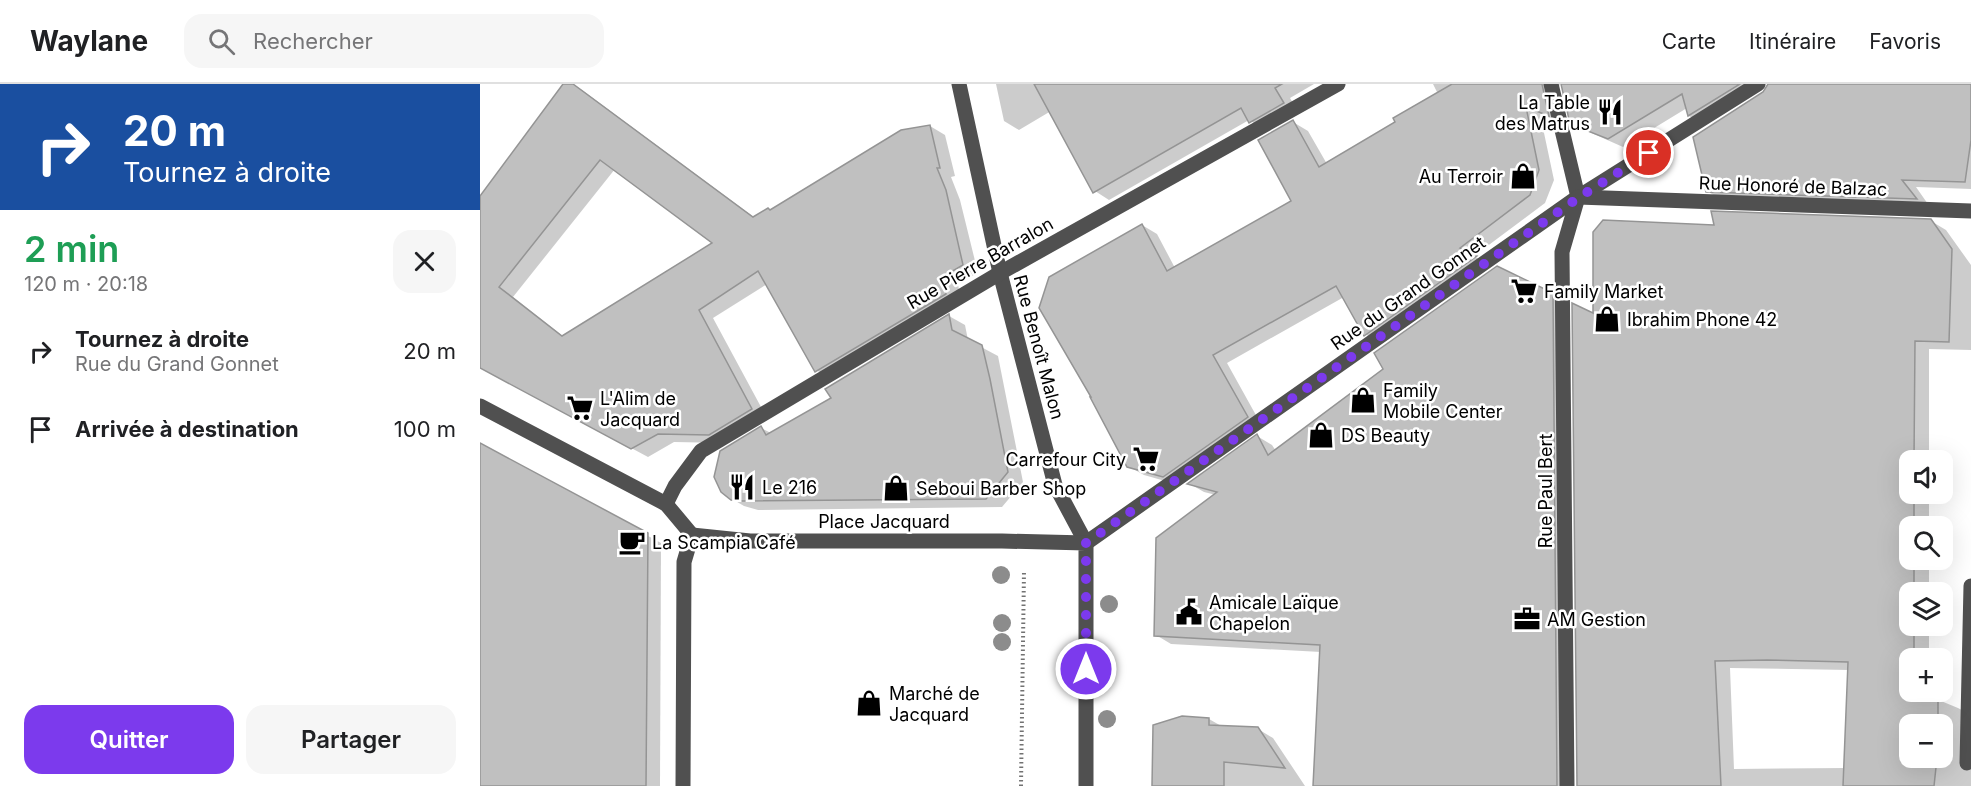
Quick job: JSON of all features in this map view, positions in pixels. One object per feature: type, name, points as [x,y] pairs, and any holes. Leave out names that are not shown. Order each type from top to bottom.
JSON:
[{"type":"street","name":"Rue Benoît Malon","points":[[959,84],[1000,273],[1055,485],[1086,543]]},
{"type":"street","name":"Rue Pierre Barralon","points":[[666,504],[675,486],[701,451],[1000,273],[1338,84]]},
{"type":"street","points":[[1551,84],[1578,198]]},
{"type":"street","name":"Rue du Grand Gonnet","points":[[1086,543],[1578,198],[1758,84]]},
{"type":"street","name":"Rue Honoré de Balzac","points":[[1578,198],[1971,211]]},
{"type":"street","name":"Rue Paul Bert","points":[[1567,786],[1562,252],[1578,198]]},
{"type":"street","points":[[480,406],[666,504],[692,535],[684,562],[682,786]]},
{"type":"street","name":"Place Jacquard","points":[[692,535],[750,541],[1086,543]]},
{"type":"street","points":[[1086,543],[1086,786]]},
{"type":"street","points":[[1967,764],[1971,586]]},
{"type":"path","points":[[1002,541],[1024,568],[1021,786]]},
{"type":"building","points":[[563,84],[573,84],[753,217],[768,208],[770,210],[901,130],[930,125],[940,168],[937,168],[946,190],[963,265],[944,276],[946,294],[815,372],[758,271],[699,310],[752,409],[709,435],[658,434],[631,449],[480,368],[480,196]],"holes":[[[600,160],[712,243],[562,336],[499,287]]]},
{"type":"building","points":[[1034,84],[1282,84],[1275,88],[1284,103],[1249,123],[1241,108],[1093,193]]},
{"type":"building","points":[[1452,84],[1542,84],[1549,116],[1526,107],[1539,170],[1530,195],[1460,248],[1477,256],[1364,336],[1336,286],[1213,355],[1248,417],[1163,477],[1127,467],[1091,397],[1039,308],[1049,277],[1142,224],[1167,271],[1291,201],[1258,140],[1293,120],[1319,167],[1395,122],[1393,118]]},
{"type":"building","points":[[1561,84],[1740,84],[1688,116],[1682,94],[1608,139],[1570,124]]},
{"type":"building","points":[[1768,84],[1971,84],[1971,140],[1965,182],[1902,180],[1917,199],[1706,192],[1693,137],[1763,92]]},
{"type":"building","points":[[1711,211],[1931,219],[1952,249],[1949,342],[1915,341],[1914,450],[1899,450],[1899,504],[1914,504],[1914,516],[1899,516],[1899,570],[1914,570],[1914,582],[1899,582],[1899,636],[1914,636],[1914,648],[1899,648],[1899,702],[1938,702],[1938,714],[1899,714],[1899,768],[1936,768],[1934,786],[1843,786],[1848,662],[1767,660],[1715,661],[1721,786],[1577,786],[1572,303],[1593,313],[1593,232],[1603,220],[1714,225]]},
{"type":"building","points":[[1497,266],[1553,293],[1557,786],[1313,786],[1320,645],[1154,636],[1156,538],[1217,492],[1187,484],[1257,434],[1268,455],[1383,369],[1374,353]]},
{"type":"building","points":[[949,314],[952,330],[982,345],[990,379],[1008,472],[986,499],[740,501],[731,500],[721,492],[714,477],[720,451],[761,426],[766,435],[831,398],[825,389]]},
{"type":"building","points":[[480,443],[648,533],[646,786],[480,786]]},
{"type":"building","points":[[1182,716],[1209,718],[1209,725],[1258,727],[1285,768],[1224,762],[1224,786],[1152,786],[1153,725]]},
{"type":"place","name":"La Table des Matrus","points":[[1610,112]]},
{"type":"place","name":"Au Terroir","points":[[1523,176]]},
{"type":"place","name":"Family Market","points":[[1524,291]]},
{"type":"place","name":"Ibrahim Phone 42","points":[[1607,319]]},
{"type":"place","name":"Family Mobile Center","points":[[1363,400]]},
{"type":"place","name":"L'Alim de Jacquard","points":[[580,408]]},
{"type":"place","name":"DS Beauty","points":[[1321,435]]},
{"type":"place","name":"Carrefour City","points":[[1146,459]]},
{"type":"place","name":"Le 216","points":[[742,487]]},
{"type":"place","name":"Seboui Barber Shop","points":[[896,488]]},
{"type":"place","name":"La Scampia Café","points":[[632,542]]},
{"type":"place","name":"Amicale Laïque Chapelon","points":[[1189,612]]},
{"type":"place","name":"AM Gestion","points":[[1527,619]]},
{"type":"place","name":"Marché de Jacquard","points":[[869,703]]},
{"type":"route","points":[[1086,669],[1086,543],[1578,198],[1649,153]]}]
